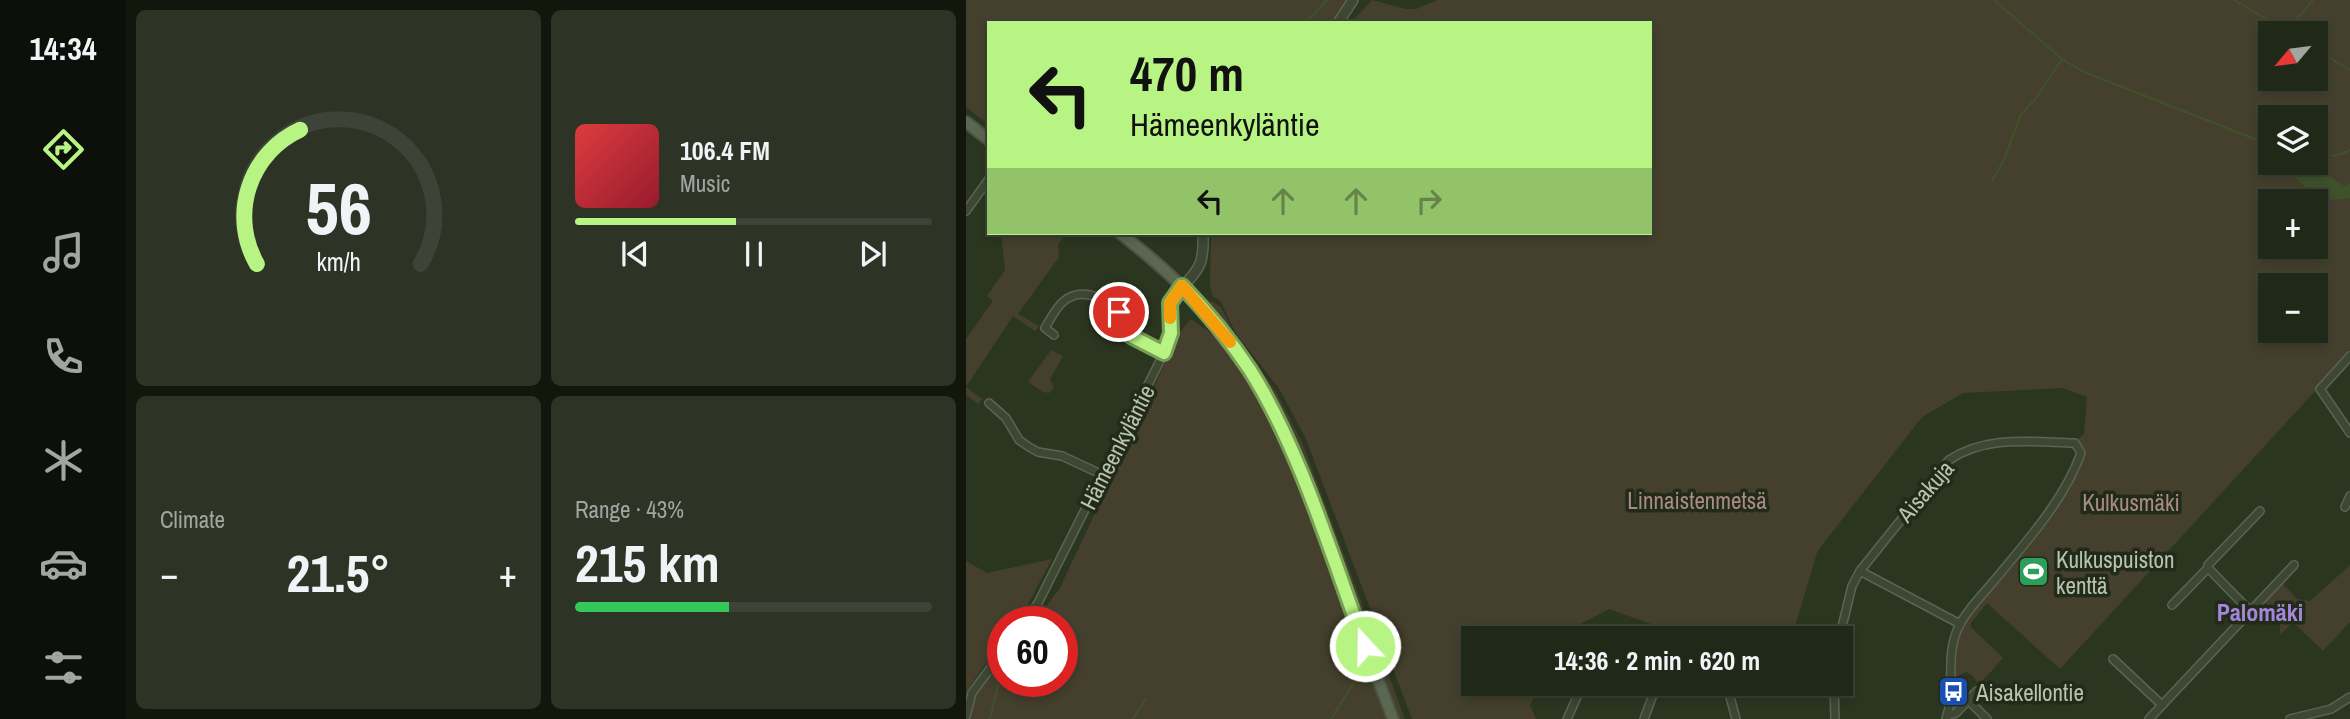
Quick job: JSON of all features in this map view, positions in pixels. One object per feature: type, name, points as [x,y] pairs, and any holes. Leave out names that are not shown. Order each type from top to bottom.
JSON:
[{"type":"main road","points":[[966,122],[987,138]]},
{"type":"main road","points":[[1122,235],[1182,286],[1250,369],[1272,410],[1305,485],[1393,719]]},
{"type":"street","points":[[1339,21],[1353,0]]},
{"type":"street","points":[[966,211],[987,182]]},
{"type":"street","name":"Hämeenkyläntie","points":[[1036,606],[1164,353],[1171,333],[1170,303],[1202,263],[1203,235]]},
{"type":"street","points":[[1054,335],[1045,328],[1062,302],[1075,296],[1091,296],[1104,299],[1116,309],[1125,320],[1131,336],[1164,353]]},
{"type":"street","points":[[2350,356],[2320,389],[2350,433]]},
{"type":"street","points":[[989,403],[1006,418],[1019,440],[1029,447],[1038,452],[1073,460],[1103,475]]},
{"type":"street","name":"Aisakuja","points":[[1842,626],[1852,586],[1860,571],[1949,460],[1964,450],[1981,444],[2074,443],[2081,453],[2053,504],[1960,624]]},
{"type":"street","points":[[2345,507],[2350,496]]},
{"type":"street","points":[[2172,606],[2260,511]]},
{"type":"street","points":[[2149,719],[2294,565]]},
{"type":"street","points":[[2208,568],[2250,611]]},
{"type":"street","points":[[1860,571],[1960,624],[1950,657],[1946,717],[1956,713],[1977,691]]},
{"type":"street","points":[[2113,659],[2162,705]]},
{"type":"street","points":[[966,716],[969,695],[987,672]]},
{"type":"street","points":[[1567,719],[1578,696]]},
{"type":"street","points":[[1644,719],[1653,696]]},
{"type":"street","points":[[1730,696],[1736,719]]},
{"type":"street","points":[[1835,696],[1836,719]]},
{"type":"street","points":[[2290,719],[2331,709],[2350,697]]},
{"type":"street","points":[[1968,701],[1987,719]]},
{"type":"green space","points":[[966,0],[1348,0],[1333,21],[987,21],[987,123],[966,107]]},
{"type":"green space","points":[[1372,0],[1416,9],[1438,0],[2350,0],[2350,353],[2060,669],[1987,603],[1971,623],[1971,627],[2003,658],[1979,685],[1973,676],[1966,672],[1951,679],[1954,651],[1962,626],[2052,514],[2080,470],[2085,452],[2078,439],[2084,434],[2087,397],[2062,388],[1963,393],[1922,417],[1823,544],[1817,553],[1795,626],[1657,626],[1609,609],[1576,626],[1461,626],[1461,696],[1535,696],[1530,705],[1536,719],[1412,719],[1306,439],[1280,390],[1235,332],[1221,302],[1213,296],[1210,288],[1211,235],[1652,235],[1652,21],[1353,21]]},
{"type":"green space","points":[[1001,235],[1065,235],[1058,245],[1059,257],[1018,314],[1039,326],[1035,331],[1013,316],[966,387],[966,339],[993,301],[987,296],[1005,270]]},
{"type":"green space","points":[[1212,301],[1221,307],[1233,332],[1275,390],[1302,442],[1405,719],[1397,719],[1299,460],[1205,306]]},
{"type":"green space","points":[[1191,319],[1226,344],[1261,397],[1292,463],[1389,719],[966,719],[966,703],[987,679],[987,697],[1078,697],[1078,606],[1046,606],[1060,588],[1179,333]]},
{"type":"green space","points":[[1051,350],[1063,356],[1050,379],[1054,388],[1049,393],[1028,382]]},
{"type":"green space","points":[[966,387],[982,399],[978,404],[966,395]]},
{"type":"green space","points":[[1052,559],[1027,606],[987,606],[987,661],[966,692],[966,561],[987,573]]},
{"type":"green space","points":[[2350,565],[2350,622],[2323,651],[2293,622],[2280,635],[2280,618],[2264,601],[2281,582],[2297,599],[2310,601]]},
{"type":"shaded area","points":[[2292,175],[2328,175],[2344,186],[2350,183],[2350,198],[2328,200],[2328,189],[2307,189]]},
{"type":"waterway","points":[[1302,21],[1311,17],[1327,0]]},
{"type":"waterway","points":[[1994,0],[2062,59],[2084,72],[2258,140]]},
{"type":"waterway","points":[[2234,0],[2270,21]]},
{"type":"waterway","points":[[2295,21],[2313,0]]},
{"type":"waterway","points":[[2328,57],[2350,70]]},
{"type":"waterway","points":[[1992,181],[2005,158],[2020,116],[2036,98],[2062,59]]},
{"type":"waterway","points":[[2328,157],[2350,150]]},
{"type":"waterway","points":[[1331,719],[1365,665]]},
{"type":"waterway","points":[[990,719],[995,697]]},
{"type":"waterway","points":[[1133,719],[1146,699]]},
{"type":"slow traffic","points":[[1170,318],[1170,303],[1182,286],[1230,342]]},
{"type":"place","name":"Kulkuspuiston kenttä","points":[[2033,572]]},
{"type":"place","name":"Aisakellontie","points":[[1953,692]]},
{"type":"district","name":"Palomäki","points":[[2260,612]]},
{"type":"route","points":[[1119,312],[1131,336],[1164,353],[1171,333],[1170,303],[1182,286],[1216,324],[1250,369],[1289,446],[1365,646]]},
{"type":"park label","name":"Linnaistenmetsä","points":[[1697,500]]},
{"type":"park label","name":"Kulkusmäki","points":[[2131,502]]}]
